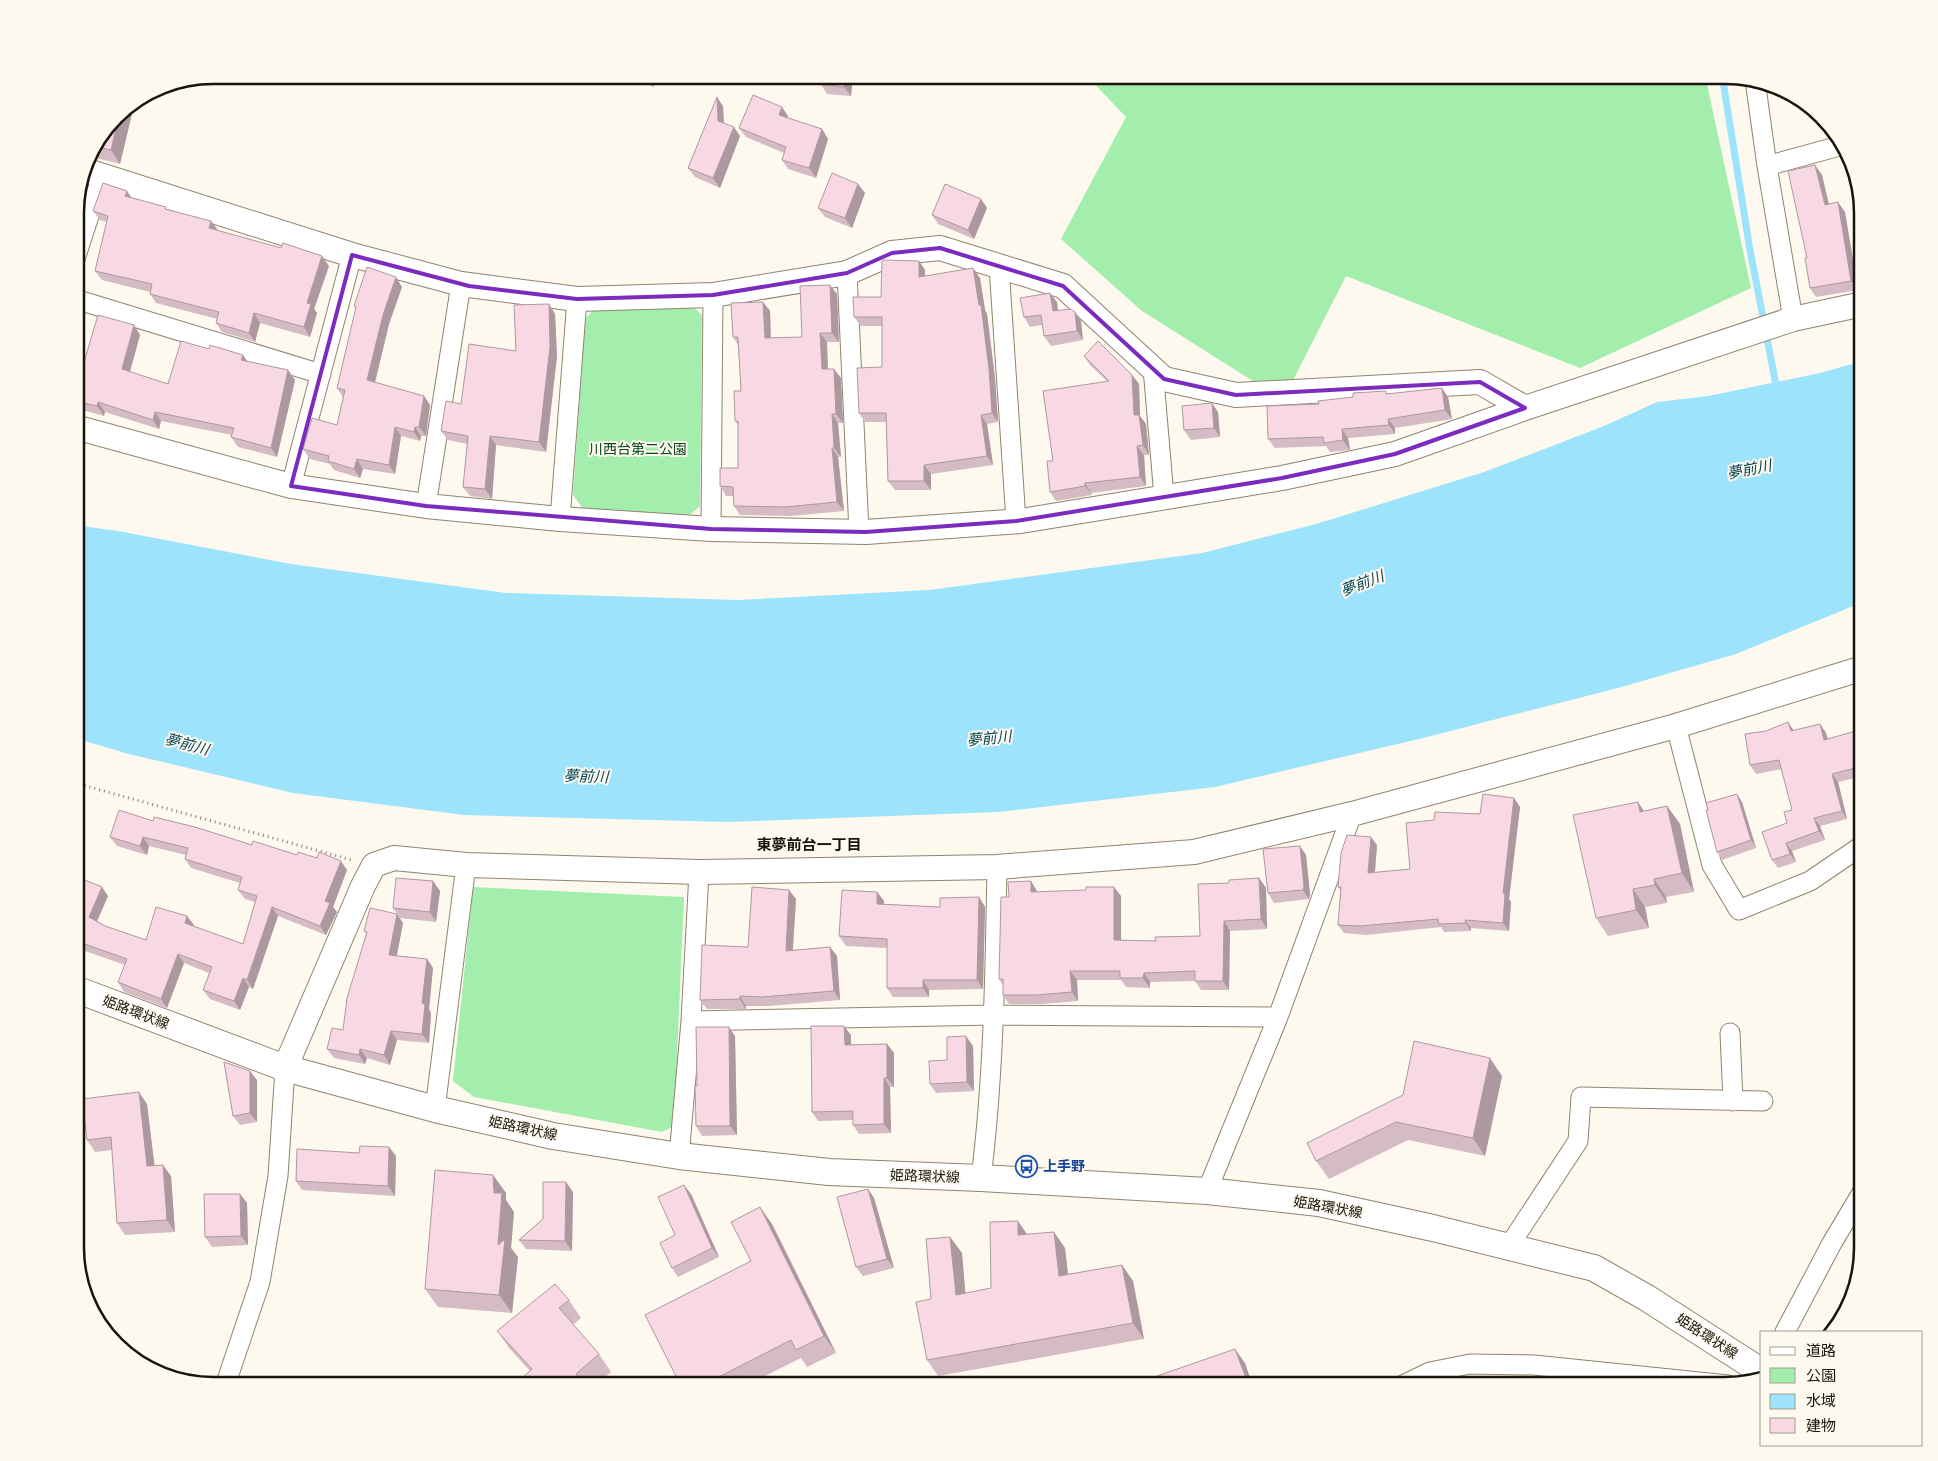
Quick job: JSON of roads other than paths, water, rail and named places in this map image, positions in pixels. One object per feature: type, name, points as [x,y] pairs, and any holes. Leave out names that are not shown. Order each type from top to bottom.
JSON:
[{"type":"main road","name":"姫路環状線","points":[[84,992],[285,1068],[435,1109],[553,1136],[679,1156],[829,1172],[981,1178],[1207,1191],[1319,1203],[1509,1246],[1594,1268],[1647,1298],[1760,1371]]},
{"type":"street","points":[[1756,88],[1767,166],[1793,319]]},
{"type":"street","points":[[1767,166],[1836,147]]},
{"type":"street","points":[[84,216],[93,173],[352,255],[462,284],[577,299],[713,295],[848,273],[892,252],[940,248],[1063,286],[1164,379],[1236,395],[1480,382],[1525,408]]},
{"type":"street","points":[[291,486],[352,255]]},
{"type":"street","points":[[999,266],[1016,521]]},
{"type":"street","points":[[848,273],[859,532]]},
{"type":"street","points":[[426,506],[462,284]]},
{"type":"street","points":[[711,529],[713,295]]},
{"type":"street","points":[[560,519],[577,299]]},
{"type":"street","points":[[84,302],[321,374]]},
{"type":"street","points":[[84,429],[291,486],[426,506],[560,519],[711,529],[859,532],[1016,521],[1282,478],[1395,454],[1525,408],[1793,319],[1854,306]]},
{"type":"street","points":[[1153,368],[1164,497]]},
{"type":"street","points":[[228,1377],[260,1282],[278,1176],[285,1068],[363,886],[374,865],[394,858],[466,865],[699,872],[997,868],[1194,852],[1352,814],[1676,726],[1854,671]]},
{"type":"street","points":[[1676,726],[1712,864],[1739,910],[1810,881],[1854,851]]},
{"type":"street","points":[[1207,1191],[1278,1017],[1352,814]]},
{"type":"street","points":[[435,1109],[466,865]]},
{"type":"street","points":[[981,1178],[988,1126],[994,1015],[997,868]]},
{"type":"street","points":[[679,1156],[691,1021],[699,872]]},
{"type":"street","points":[[691,1021],[994,1015],[1278,1017]]},
{"type":"street","points":[[1730,1033],[1733,1101]]},
{"type":"street","points":[[1509,1246],[1578,1141],[1581,1098],[1763,1101]]},
{"type":"street","points":[[1786,1331],[1832,1243],[1854,1206]]},
{"type":"street","points":[[1420,1377],[1430,1372],[1470,1364],[1534,1365],[1650,1377]]},
{"type":"water","name":"夢前川","points":[[1854,364],[1854,606],[1736,654],[1618,688],[1423,738],[1215,787],[998,812],[727,822],[464,815],[293,793],[125,753],[84,741],[84,526],[291,564],[506,593],[738,600],[929,590],[1202,553],[1316,524],[1484,472],[1604,426],[1657,402],[1708,396],[1820,373]]},
{"type":"waterway","points":[[1723,84],[1750,250],[1777,390]]},
{"type":"place","name":"上手野","points":[[1027,1166]]},
{"type":"district","name":"東夢前台一丁目","points":[[809,844]]},
{"type":"park label","name":"川西台第二公園","points":[[638,449]]}]
